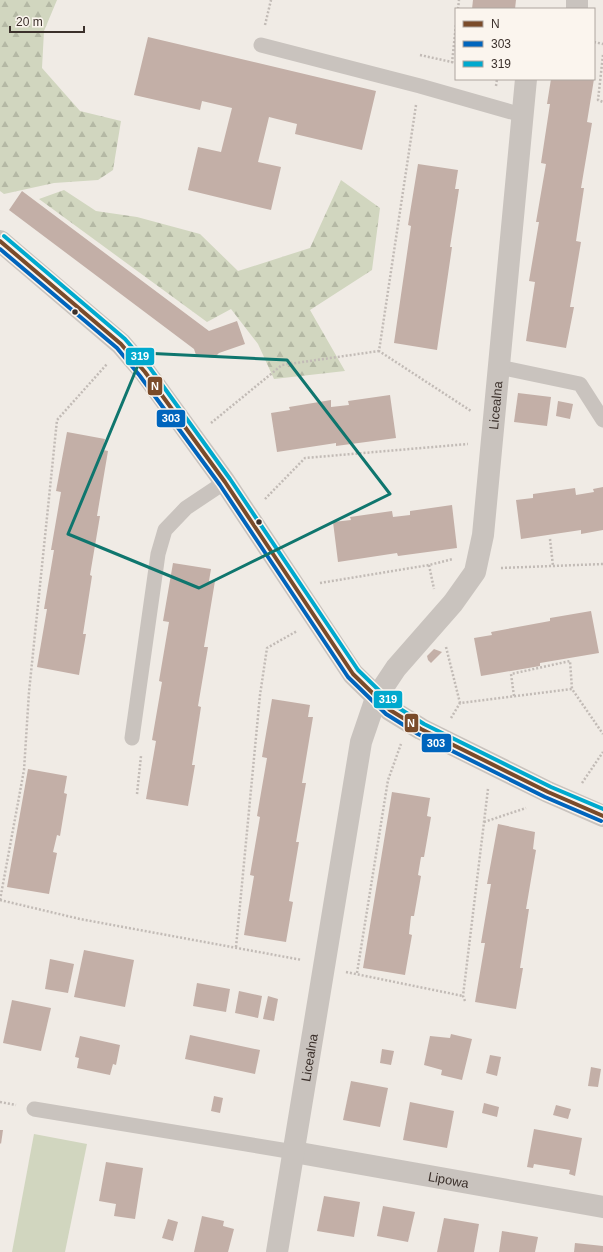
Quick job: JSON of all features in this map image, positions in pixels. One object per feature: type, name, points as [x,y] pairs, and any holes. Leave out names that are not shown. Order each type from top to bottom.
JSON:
[{"type":"street","name":"Licealna","points":[[277,1252],[294,1152],[335,968],[361,742],[376,698],[396,668],[453,603],[475,572],[483,535],[526,80]]},
{"type":"street","points":[[0,241],[121,344],[166,399],[225,482],[353,674],[376,698],[390,710],[421,728],[548,792],[603,816]]},
{"type":"street","name":"Lipowa","points":[[294,1152],[603,1207]]},
{"type":"lane","points":[[262,45],[420,86],[522,115]]},
{"type":"lane","points":[[499,367],[580,384],[603,420]]},
{"type":"lane","points":[[132,738],[158,554],[165,530],[186,508],[225,482]]},
{"type":"lane","points":[[34,1109],[294,1152]]},
{"type":"path","points":[[268,11],[271,0]]},
{"type":"path","points":[[452,62],[455,34]]},
{"type":"path","points":[[420,55],[455,64]]},
{"type":"path","points":[[603,55],[598,100],[603,102]]},
{"type":"path","points":[[379,351],[420,86]]},
{"type":"path","points":[[210,424],[282,365],[379,351],[472,411]]},
{"type":"path","points":[[108,364],[57,420],[29,692],[24,770],[0,900],[80,919],[236,948],[463,996]]},
{"type":"path","points":[[264,500],[305,458],[469,444]]},
{"type":"path","points":[[550,539],[554,566]]},
{"type":"path","points":[[318,583],[429,565],[458,558]]},
{"type":"path","points":[[498,568],[603,564]]},
{"type":"path","points":[[236,948],[260,695],[267,648],[303,628]]},
{"type":"path","points":[[514,696],[511,674],[570,661],[572,689],[603,734]]},
{"type":"path","points":[[448,724],[460,702],[572,689]]},
{"type":"path","points":[[357,973],[388,780],[403,738]]},
{"type":"path","points":[[579,788],[603,752]]},
{"type":"path","points":[[465,1001],[463,996],[488,790]]},
{"type":"path","points":[[484,822],[531,806]]},
{"type":"path","points":[[0,1102],[14,1104]]},
{"type":"highlighted area","points":[[143,353],[287,360],[390,494],[199,588],[68,534]]},
{"type":"green space","points":[[0,0],[57,0],[44,31],[42,68],[80,111],[121,121],[113,170],[98,180],[54,183],[4,194],[0,191]]},
{"type":"green space","points":[[341,180],[380,208],[372,270],[310,310],[345,371],[274,379],[258,344],[231,309],[207,322],[39,199],[64,190],[96,211],[137,217],[200,234],[238,271],[310,248]]},
{"type":"green space","points":[[34,1134],[87,1144],[65,1252],[12,1252]]},
{"type":"building","points":[[473,0],[516,0],[515,8],[472,8]]},
{"type":"building","points":[[148,37],[376,91],[362,150],[295,134],[297,124],[269,117],[258,162],[281,167],[271,210],[188,190],[198,147],[221,152],[232,108],[202,101],[200,110],[134,95]]},
{"type":"building","points":[[551,80],[594,80],[587,122],[592,123],[581,188],[584,188],[576,241],[581,242],[570,307],[574,307],[566,348],[526,341],[535,282],[529,281],[539,222],[536,222],[546,164],[541,163],[550,104],[547,104]]},
{"type":"building","points":[[418,164],[458,170],[455,189],[459,189],[437,350],[394,343],[411,226],[408,225]]},
{"type":"building","points":[[22,191],[209,331],[237,321],[245,344],[219,353],[214,358],[196,355],[194,349],[9,210]]},
{"type":"building","points":[[518,393],[551,397],[547,426],[514,422]]},
{"type":"building","points":[[390,395],[396,438],[336,446],[336,443],[277,452],[271,413],[290,410],[289,407],[331,400],[331,407],[349,405],[348,401]]},
{"type":"building","points":[[558,401],[573,404],[570,419],[556,416]]},
{"type":"building","points":[[67,432],[105,439],[103,450],[108,451],[97,516],[100,516],[90,575],[92,576],[83,634],[86,634],[79,675],[37,667],[47,609],[44,609],[54,550],[51,550],[61,492],[56,491]]},
{"type":"building","points":[[603,487],[603,530],[581,534],[581,530],[521,539],[516,500],[533,498],[533,494],[575,488],[576,495],[594,492],[593,489]]},
{"type":"building","points":[[452,505],[457,548],[398,556],[397,553],[338,562],[333,522],[351,520],[350,517],[392,511],[393,517],[410,515],[410,511]]},
{"type":"building","points":[[173,563],[211,569],[209,581],[215,581],[204,647],[208,647],[198,706],[201,707],[192,765],[195,765],[188,806],[146,799],[156,741],[152,740],[162,682],[159,681],[169,622],[163,621]]},
{"type":"building","points":[[591,611],[599,653],[540,663],[540,666],[481,676],[474,638],[492,635],[491,632],[550,621],[550,618]]},
{"type":"building","points":[[434,649],[442,652],[431,663],[427,656]]},
{"type":"building","points":[[272,699],[310,705],[308,717],[313,717],[302,783],[306,783],[296,842],[299,842],[289,901],[293,902],[286,942],[244,935],[254,876],[250,875],[260,817],[257,816],[267,758],[262,757]]},
{"type":"building","points":[[28,769],[67,776],[64,793],[67,794],[60,836],[57,835],[53,852],[57,853],[49,894],[7,887]]},
{"type":"building","points":[[392,792],[430,798],[427,816],[431,817],[424,857],[421,857],[418,875],[421,876],[414,916],[411,916],[409,934],[412,935],[405,975],[363,968]]},
{"type":"building","points":[[498,824],[535,832],[533,849],[536,850],[526,909],[529,909],[520,968],[523,968],[516,1009],[475,1002],[485,943],[481,943],[491,884],[487,884]]},
{"type":"building","points":[[84,950],[134,960],[125,1007],[74,997]]},
{"type":"building","points":[[50,959],[74,964],[68,993],[45,989]]},
{"type":"building","points":[[197,983],[230,989],[226,1012],[193,1006]]},
{"type":"building","points":[[239,991],[262,996],[258,1018],[235,1013]]},
{"type":"building","points":[[268,996],[278,999],[274,1021],[263,1019]]},
{"type":"building","points":[[12,1000],[51,1008],[41,1051],[3,1043]]},
{"type":"building","points":[[451,1034],[472,1039],[462,1080],[441,1075],[442,1070],[424,1065],[430,1036],[450,1038]]},
{"type":"building","points":[[190,1035],[260,1050],[255,1074],[185,1059]]},
{"type":"building","points":[[80,1036],[120,1045],[116,1065],[113,1064],[110,1075],[77,1068],[79,1058],[75,1057]]},
{"type":"building","points":[[382,1049],[394,1051],[391,1065],[380,1063]]},
{"type":"building","points":[[490,1055],[501,1057],[497,1076],[486,1073]]},
{"type":"building","points":[[591,1067],[601,1069],[598,1087],[588,1086]]},
{"type":"building","points":[[351,1081],[388,1088],[380,1127],[343,1120]]},
{"type":"building","points":[[214,1096],[223,1098],[220,1113],[211,1111]]},
{"type":"building","points":[[410,1102],[454,1111],[447,1148],[403,1140]]},
{"type":"building","points":[[484,1103],[499,1107],[497,1117],[482,1113]]},
{"type":"building","points":[[556,1105],[571,1109],[568,1119],[553,1115]]},
{"type":"building","points":[[534,1129],[582,1138],[575,1176],[569,1174],[570,1170],[534,1164],[533,1168],[527,1167]]},
{"type":"building","points":[[0,1130],[3,1130],[1,1144],[0,1143]]},
{"type":"building","points":[[106,1162],[143,1168],[135,1219],[114,1216],[116,1204],[99,1201]]},
{"type":"building","points":[[324,1196],[360,1202],[354,1237],[317,1231]]},
{"type":"building","points":[[383,1206],[415,1212],[408,1242],[377,1236]]},
{"type":"building","points":[[202,1216],[224,1221],[223,1226],[234,1229],[228,1252],[194,1252]]},
{"type":"building","points":[[444,1218],[479,1224],[474,1252],[437,1252]]},
{"type":"building","points":[[168,1219],[178,1222],[173,1241],[162,1238]]},
{"type":"building","points":[[502,1231],[538,1237],[535,1252],[499,1252]]},
{"type":"building","points":[[575,1243],[603,1246],[603,1252],[574,1252]]},
{"type":"transit line","name":"319","points":[[4,236],[125,339],[150,368],[230,479],[358,670],[394,705],[424,724],[551,787],[603,809]]},
{"type":"transit line","name":"N","points":[[0,241],[121,344],[145,372],[225,482],[353,674],[390,710],[421,729],[548,792],[603,816]]},
{"type":"transit line","name":"303","points":[[0,249],[117,348],[140,376],[220,485],[348,677],[386,714],[418,734],[545,797],[601,821]]}]
